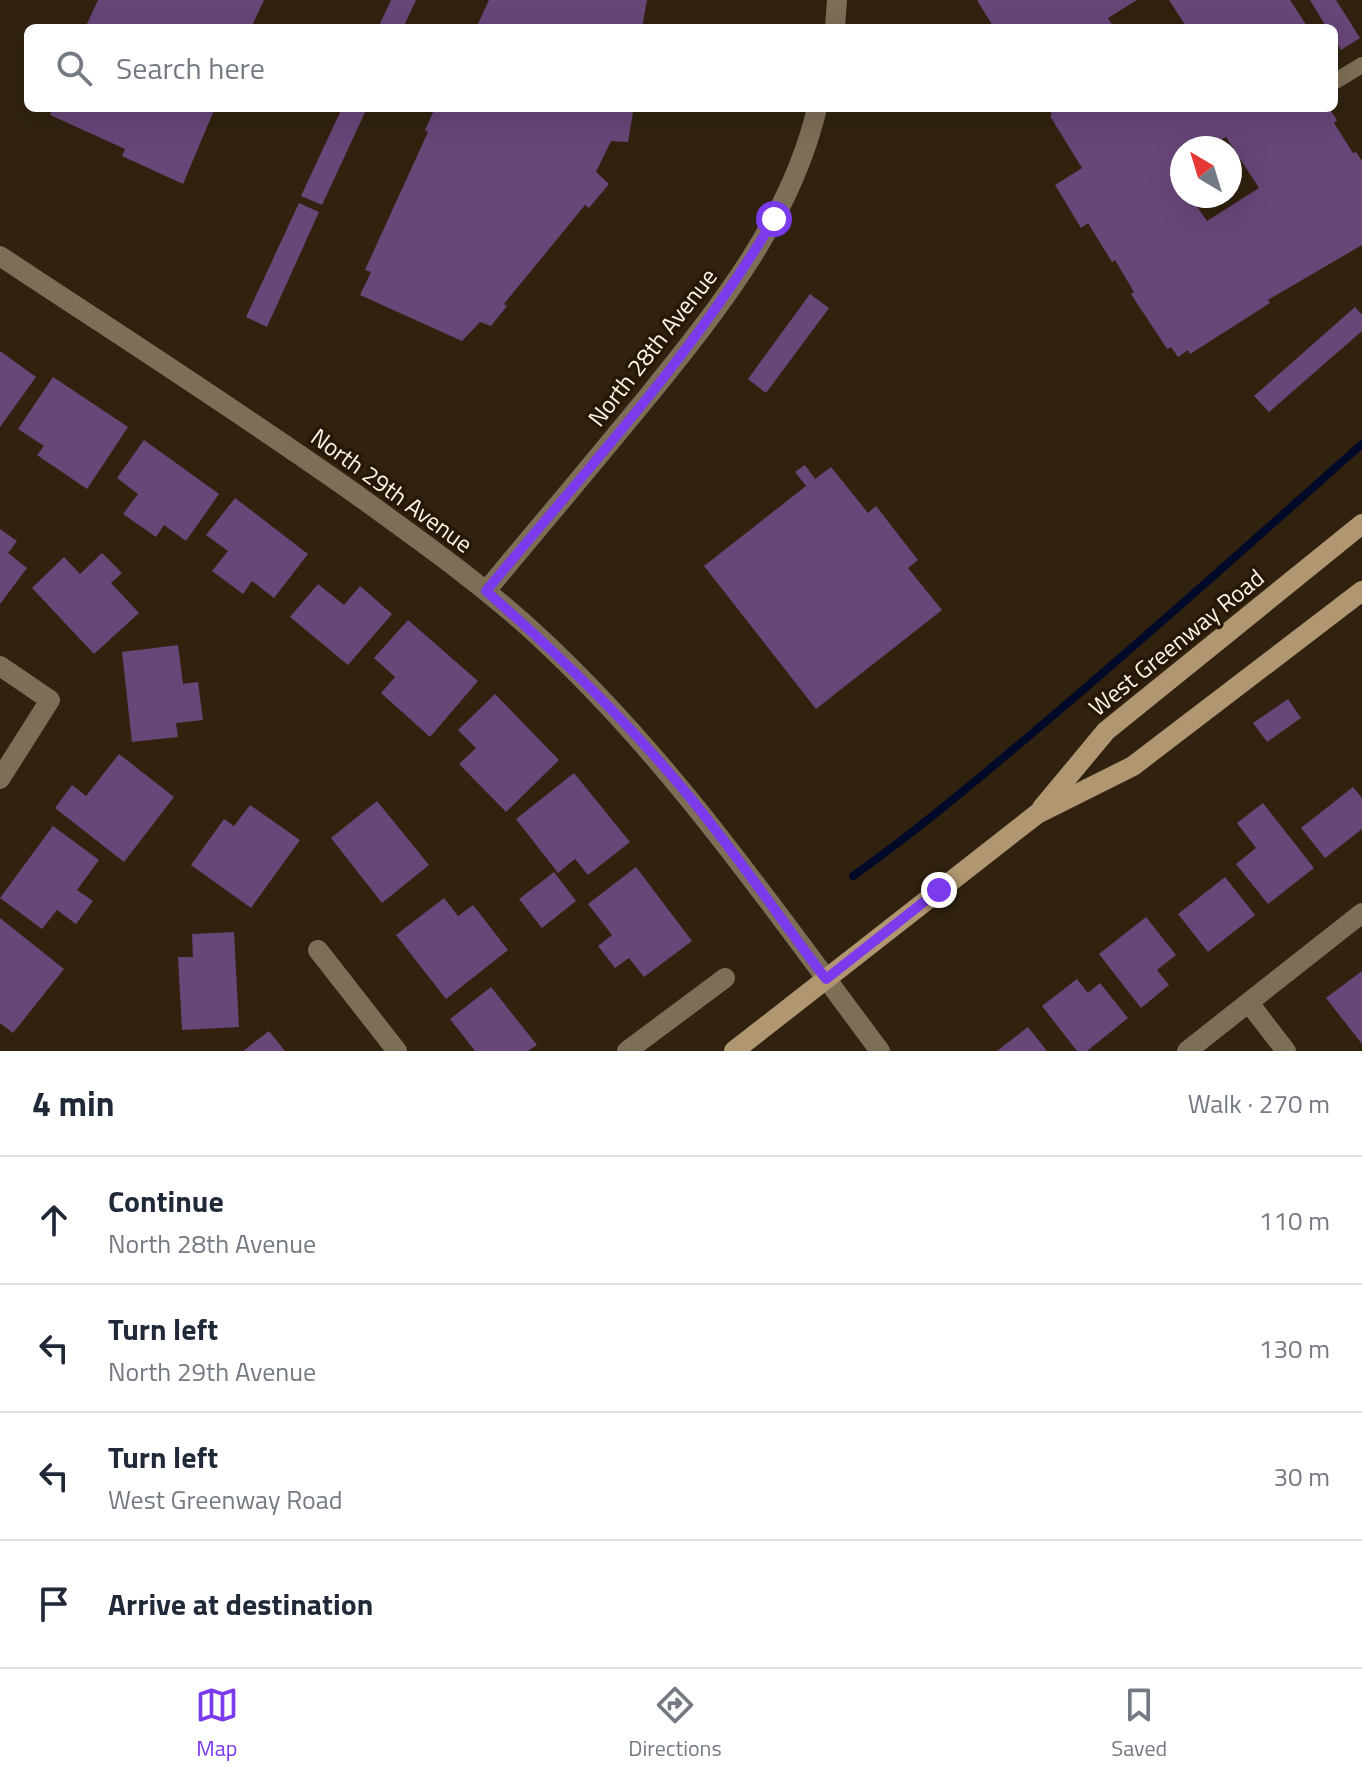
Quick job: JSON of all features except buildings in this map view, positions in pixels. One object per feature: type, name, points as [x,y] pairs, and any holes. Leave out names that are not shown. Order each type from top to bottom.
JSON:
[{"type":"main road","name":"West Greenway Road","points":[[1037,814],[1106,731],[1362,524]]},
{"type":"main road","name":"West Greenway Road","points":[[734,1051],[1037,814],[1133,766],[1362,591]]},
{"type":"street","points":[[835,24],[837,0]]},
{"type":"street","name":"North 28th Avenue","points":[[486,591],[703,328],[739,278],[774,219],[796,171],[816,112]]},
{"type":"street","name":"North 29th Avenue","points":[[0,256],[288,445],[432,548],[537,636],[598,694],[708,820],[880,1051]]},
{"type":"street","points":[[0,666],[50,700],[0,779]]},
{"type":"street","points":[[1187,1051],[1362,913]]},
{"type":"street","points":[[318,950],[397,1051]]},
{"type":"street","points":[[627,1051],[725,978]]},
{"type":"street","points":[[1249,1003],[1286,1051]]},
{"type":"lane","points":[[1338,80],[1362,65]]},
{"type":"waterway","points":[[853,876],[942,808],[1071,700],[1362,444]]},
{"type":"route","points":[[774,219],[739,278],[703,328],[486,591],[598,694],[685,791],[826,979],[939,890]]}]
